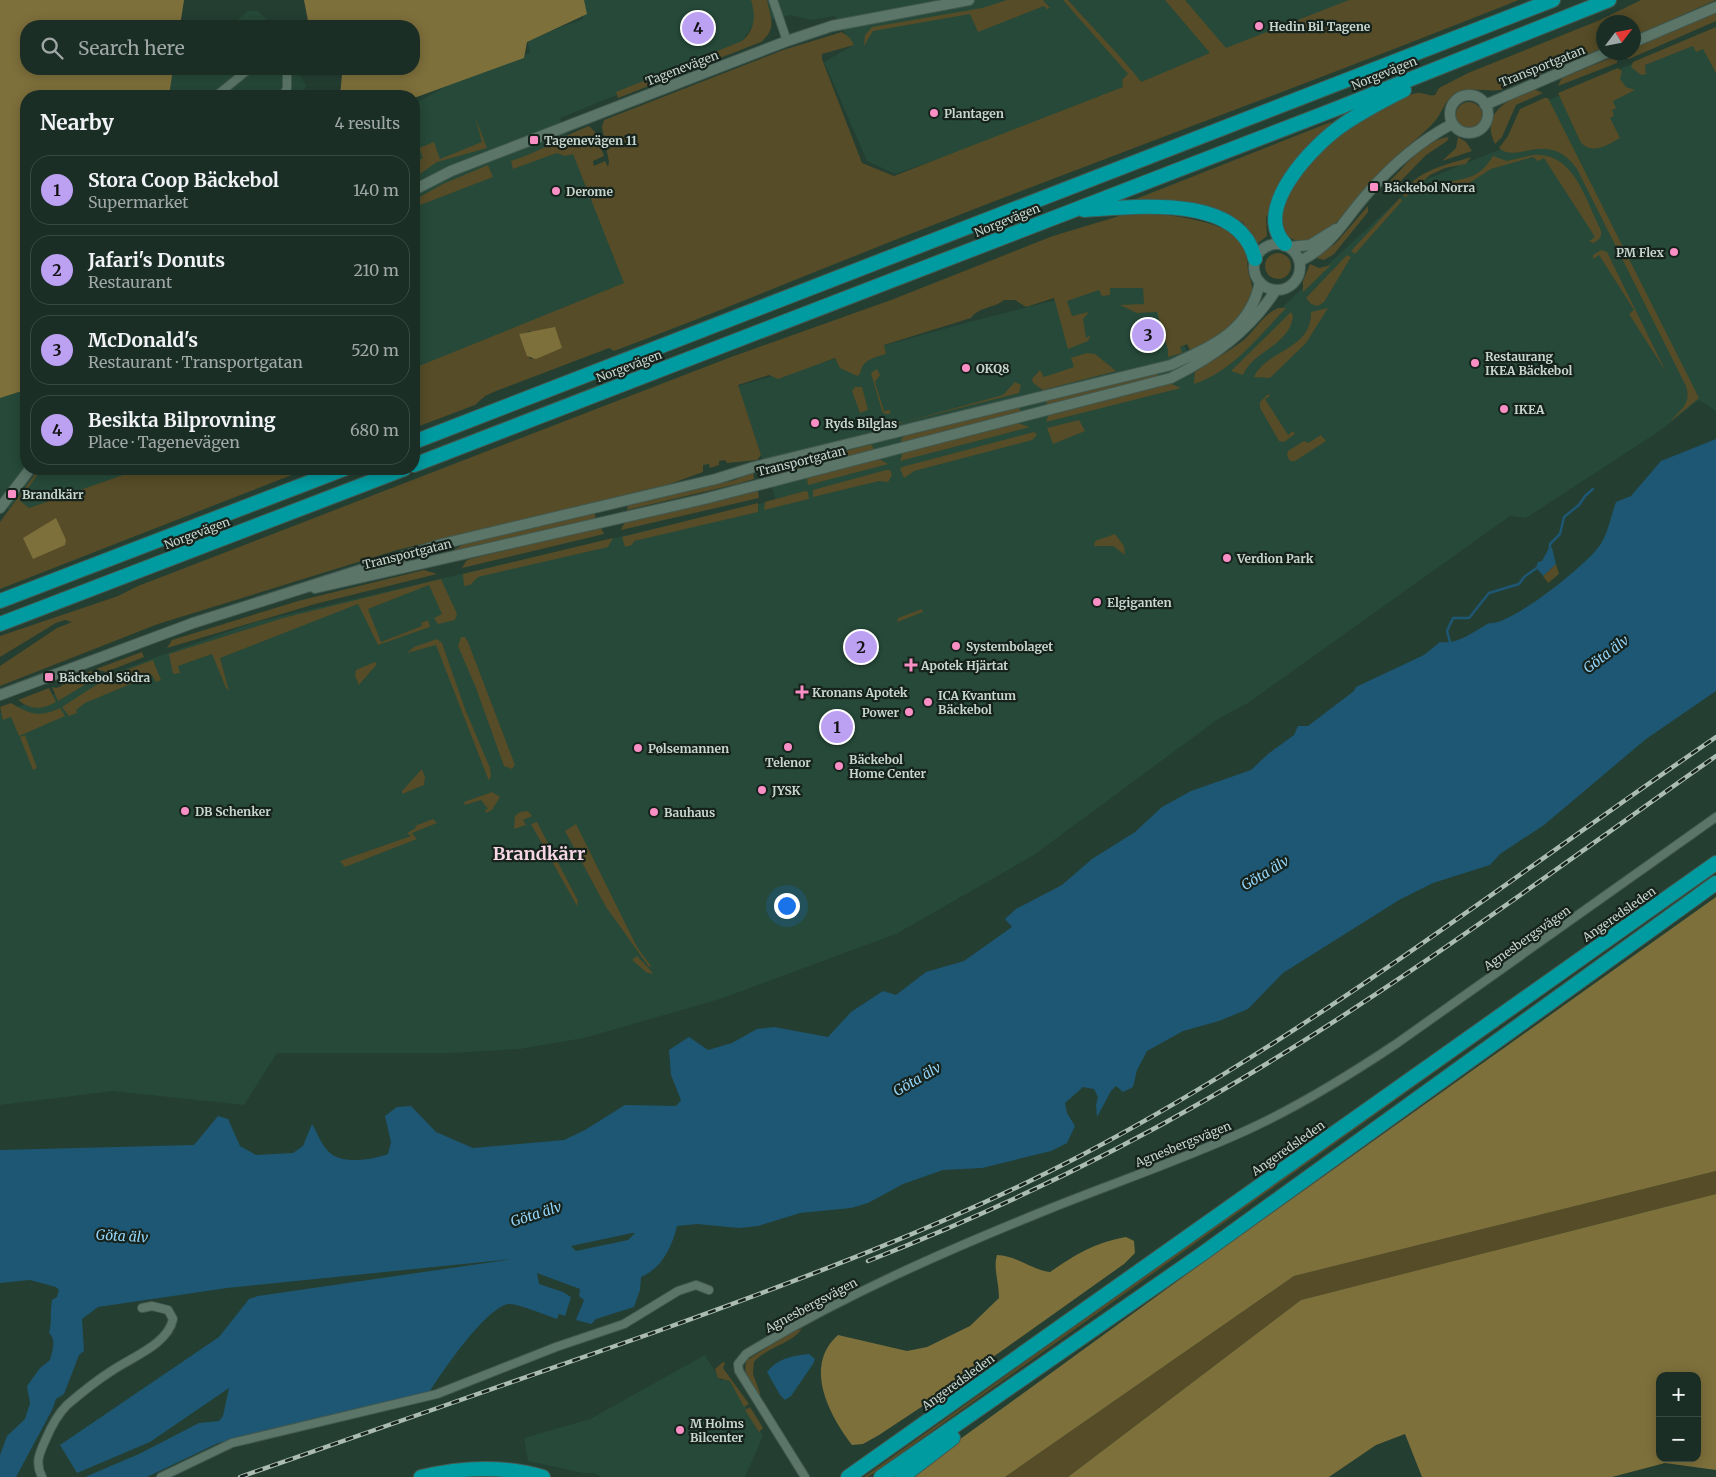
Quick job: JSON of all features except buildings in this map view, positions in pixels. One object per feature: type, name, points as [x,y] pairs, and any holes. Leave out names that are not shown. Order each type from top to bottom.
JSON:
[{"type":"highway","name":"Norgevägen","points":[[420,440],[1553,0]]},
{"type":"highway","name":"Norgevägen","points":[[420,463],[1072,211],[1609,0]]},
{"type":"highway","points":[[1287,246],[1279,238],[1274,225],[1276,207],[1292,177],[1313,151],[1343,124],[1362,112],[1481,51]]},
{"type":"highway","points":[[1072,211],[1162,207],[1181,208],[1227,221],[1240,230],[1250,242],[1255,259]]},
{"type":"highway","name":"Norgevägen","points":[[0,601],[328,475]]},
{"type":"highway","name":"Norgevägen","points":[[0,624],[388,475]]},
{"type":"highway","name":"Angeredsleden","points":[[878,1458],[1716,863]]},
{"type":"highway","points":[[880,1477],[1202,1254],[1716,883]]},
{"type":"highway","points":[[902,1477],[997,1404],[1016,1384]]},
{"type":"highway","points":[[848,1477],[878,1458]]},
{"type":"highway","points":[[855,1477],[878,1458]]},
{"type":"highway","points":[[421,1477],[454,1470],[488,1468],[518,1470],[543,1477]]},
{"type":"street","points":[[773,0],[787,41]]},
{"type":"street","name":"Tagenevägen","points":[[420,187],[459,168],[787,41],[832,26],[969,0]]},
{"type":"street","points":[[1641,39],[1716,7]]},
{"type":"street","name":"Transportgatan","points":[[1485,105],[1596,57]]},
{"type":"street","points":[[223,90],[242,75]]},
{"type":"street","points":[[287,75],[287,90]]},
{"type":"street","points":[[1469,95],[1476,97],[1485,105],[1488,119],[1477,132],[1463,133],[1452,124],[1450,111],[1452,104],[1459,98],[1469,95]]},
{"type":"street","points":[[1287,246],[1296,253],[1300,262],[1326,246],[1367,194],[1400,160],[1425,140],[1452,124]]},
{"type":"street","points":[[1276,290],[1267,288],[1260,282],[1254,269],[1255,259],[1266,246],[1275,243],[1287,246],[1317,242],[1345,222]]},
{"type":"street","name":"Transportgatan","points":[[299,591],[331,586],[445,557],[704,499],[1170,378],[1200,363],[1239,336],[1262,311],[1276,290],[1284,289],[1295,282],[1300,271],[1300,262]]},
{"type":"street","name":"Transportgatan","points":[[0,696],[193,623],[299,591],[328,579],[442,544],[716,479],[774,462],[1171,365],[1204,350],[1234,330],[1251,310],[1260,282]]},
{"type":"street","points":[[0,508],[25,475]]},
{"type":"street","name":"Agnesbergsvägen","points":[[805,1477],[741,1375],[738,1364],[746,1354],[778,1334],[876,1284],[988,1234],[1246,1130],[1296,1105],[1356,1071],[1396,1044],[1716,816]]},
{"type":"street","points":[[161,1477],[232,1443],[438,1394],[624,1324],[678,1291],[696,1285],[709,1290]]},
{"type":"street","points":[[42,1477],[38,1468],[38,1457],[47,1435],[64,1409],[111,1371],[155,1343],[169,1330],[173,1319],[168,1310],[152,1306],[142,1308]]},
{"type":"shaded area","points":[[0,0],[184,0],[181,20],[20,20],[20,75],[172,75],[170,90],[20,90],[20,392],[0,398]]},
{"type":"shaded area","points":[[304,0],[584,0],[587,14],[527,42],[524,58],[420,96],[420,90],[341,90],[342,75],[420,75],[420,20],[308,20]]},
{"type":"shaded area","points":[[582,0],[1410,0],[895,174],[867,161],[824,62],[852,46],[835,16],[812,20],[790,15],[754,24],[738,46],[560,118],[628,286],[420,369],[420,101],[456,81],[530,53],[527,40],[583,19]]},
{"type":"shaded area","points":[[751,0],[767,0],[772,23],[769,32],[761,42],[618,98],[616,92],[742,41],[752,27],[754,12]]},
{"type":"shaded area","points":[[1007,0],[1043,0],[1050,8],[1047,9],[1044,6],[978,32],[970,14],[873,31],[864,46],[865,35],[872,27],[982,8]]},
{"type":"shaded area","points":[[1063,0],[1068,0],[1141,82],[1210,53],[1165,0],[1185,0],[1226,48],[1349,0],[1519,0],[954,217],[657,335],[614,351],[609,348],[496,391],[485,396],[475,405],[420,426],[420,366],[624,283],[573,154],[565,156],[557,153],[513,169],[511,161],[531,154],[589,126],[595,132],[604,156],[593,161],[594,166],[605,161],[608,167],[609,162],[602,127],[604,120],[783,50],[842,32],[850,38],[854,45],[822,54],[822,59],[862,163],[894,176],[1123,87],[1122,80],[1128,74]],"holes":[[[530,331],[562,348],[530,359],[519,335]]]},
{"type":"shaded area","points":[[1641,0],[1716,0],[1641,33],[1641,15],[1610,15]]},
{"type":"shaded area","points":[[248,11],[258,11],[267,20],[237,20]]},
{"type":"shaded area","points":[[1716,13],[1716,21],[1641,54],[1641,45]]},
{"type":"shaded area","points":[[1596,22],[1596,51],[1500,90],[1465,90],[1455,94],[1430,126],[1392,160],[1346,213],[1325,231],[1309,240],[1300,241],[1292,239],[1281,230],[1283,203],[1291,187],[1320,153],[1339,136],[1380,108],[1417,93],[1435,95],[1439,88],[1468,73]]},
{"type":"shaded area","points":[[1716,27],[1716,411],[1699,400],[1658,432],[1526,518],[1510,516],[1248,703],[1218,719],[1034,855],[896,934],[720,999],[584,1038],[520,1049],[451,1053],[277,1053],[244,1105],[113,1091],[0,1105],[0,713],[252,623],[776,500],[738,386],[969,322],[1146,277],[1202,378],[1276,313],[1415,184],[1508,146],[1549,100]]},
{"type":"shaded area","points":[[1716,27],[1716,73],[1703,49],[1696,52],[1693,46],[1645,65],[1646,74],[1641,75],[1631,67],[1633,62]]},
{"type":"shaded area","points":[[1606,60],[1617,60],[1617,63],[1558,86],[1562,78]]},
{"type":"shaded area","points":[[1618,68],[1622,71],[1620,79],[1626,87],[1635,90],[1613,101],[1616,108],[1612,110],[1614,116],[1610,118],[1620,138],[1600,148],[1586,147],[1581,143],[1558,93]]},
{"type":"shaded area","points":[[172,75],[300,75],[306,86],[304,90],[170,90]]},
{"type":"shaded area","points":[[1534,89],[1543,93],[1516,105],[1502,137],[1495,144],[1491,133],[1491,123],[1494,115],[1507,102]]},
{"type":"shaded area","points":[[1548,98],[1699,398],[1670,422],[1686,402],[1686,386],[1577,169],[1566,157],[1555,151],[1544,149],[1515,153],[1506,152],[1499,148],[1508,136],[1520,109]]},
{"type":"shaded area","points":[[1469,102],[1478,106],[1482,115],[1478,124],[1469,128],[1460,124],[1456,115],[1460,106]]},
{"type":"shaded area","points":[[475,117],[487,148],[437,162],[420,174],[420,159],[423,158],[420,148],[434,142],[440,159],[482,142]]},
{"type":"shaded area","points":[[1331,122],[1330,128],[1282,181],[1266,218],[1267,236],[1257,244],[1243,222],[1210,209],[1171,201],[1146,199],[1123,204]]},
{"type":"shaded area","points":[[1449,137],[1447,141],[1426,155],[1396,186],[1390,181],[1424,148],[1440,139]]},
{"type":"shaded area","points":[[1458,137],[1466,142],[1472,151],[1442,161],[1456,148]]},
{"type":"shaded area","points":[[1533,155],[1547,156],[1559,161],[1568,169],[1583,191],[1600,228],[1601,235],[1597,241],[1593,243],[1589,241],[1595,237],[1544,158],[1538,161],[1533,157],[1491,169],[1455,192],[1449,186],[1452,181],[1476,174],[1485,167],[1493,156],[1507,161]]},
{"type":"shaded area","points":[[1471,157],[1466,164],[1445,168],[1430,175],[1406,197],[1403,196],[1408,187],[1423,174]]},
{"type":"shaded area","points":[[488,165],[493,177],[420,205],[420,197],[443,184]]},
{"type":"shaded area","points":[[1400,198],[1402,201],[1355,254],[1351,251]]},
{"type":"shaded area","points":[[1368,206],[1368,212],[1334,254],[1324,260],[1316,258],[1336,243]]},
{"type":"shaded area","points":[[1129,213],[1169,215],[1186,218],[1217,226],[1238,238],[1246,253],[1252,292],[1244,312],[1229,329],[1200,347],[1190,350],[1187,344],[1180,347],[1182,353],[1168,357],[1168,350],[1157,312],[1137,313],[1120,305],[1144,304],[1143,288],[1110,288],[1110,295],[1102,296],[1099,290],[1067,301],[1072,316],[1089,312],[1083,319],[1086,338],[1091,335],[1088,341],[1068,349],[1054,298],[1026,307],[1015,300],[1004,300],[974,314],[971,318],[884,345],[886,354],[866,362],[857,376],[840,368],[835,358],[778,379],[769,375],[738,385],[761,455],[757,460],[727,463],[725,460],[719,461],[719,465],[710,468],[709,464],[703,465],[703,472],[670,484],[397,550],[158,624],[0,686],[0,666],[57,628],[72,622],[65,620],[56,623],[0,657],[0,636],[118,596],[138,586],[731,357],[891,300],[1053,236]]},
{"type":"shaded area","points":[[1601,250],[1607,252],[1666,372],[1629,314],[1634,310],[1599,255],[1593,259],[1593,255]]},
{"type":"shaded area","points":[[1278,253],[1287,257],[1291,266],[1287,275],[1278,279],[1269,275],[1265,266],[1269,257]]},
{"type":"shaded area","points":[[1347,255],[1351,257],[1324,302],[1318,306],[1311,304],[1306,298]]},
{"type":"shaded area","points":[[1310,264],[1319,268],[1331,265],[1303,292],[1303,281]]},
{"type":"shaded area","points":[[1278,308],[1286,308],[1233,362],[1221,371],[1194,384],[1195,372],[1244,340],[1264,318]]},
{"type":"shaded area","points":[[1328,308],[1306,343],[1270,378],[1254,377],[1269,360],[1297,342],[1309,325],[1311,312]]},
{"type":"shaded area","points":[[1291,312],[1293,316],[1290,326],[1278,341],[1255,360],[1243,375],[1231,371]]},
{"type":"shaded area","points":[[555,327],[562,348],[536,359],[527,356],[519,334]]},
{"type":"shaded area","points":[[1087,353],[1095,354],[1116,371],[1043,390],[1033,383],[1032,379],[1040,370],[1044,377],[1074,367],[1071,358]]},
{"type":"shaded area","points":[[877,369],[880,375],[875,382],[884,411],[891,410],[889,414],[885,414],[882,411],[871,373]]},
{"type":"shaded area","points":[[1157,370],[1158,376],[1047,405],[1046,400]]},
{"type":"shaded area","points":[[1015,382],[1021,385],[1019,393],[889,426],[891,423],[904,422],[1003,395]]},
{"type":"shaded area","points":[[1169,383],[1181,388],[1046,422],[1049,414]]},
{"type":"shaded area","points":[[855,387],[862,387],[868,410],[860,413],[852,391]]},
{"type":"shaded area","points":[[20,392],[20,475],[135,475],[16,515],[0,503],[0,398]]},
{"type":"shaded area","points":[[1268,394],[1270,396],[1265,399],[1288,435],[1293,431],[1295,434],[1284,442],[1279,441],[1260,408],[1260,402]]},
{"type":"shaded area","points":[[1019,407],[1021,412],[902,443],[901,440],[904,436]]},
{"type":"shaded area","points":[[1079,420],[1085,431],[1053,444],[1047,428]]},
{"type":"shaded area","points":[[1017,423],[1030,427],[900,461],[903,452]]},
{"type":"shaded area","points":[[1034,432],[1037,435],[1032,440],[914,471],[904,478],[900,469],[902,467]]},
{"type":"shaded area","points":[[1321,435],[1326,441],[1295,461],[1290,461],[1287,455],[1288,451],[1304,441],[1308,443]]},
{"type":"shaded area","points":[[872,445],[874,450],[796,471],[760,477],[758,469],[777,469]]},
{"type":"shaded area","points":[[879,459],[888,464],[808,485],[807,478]]},
{"type":"shaded area","points":[[890,470],[892,475],[888,482],[879,481],[813,497],[813,490]]},
{"type":"shaded area","points":[[753,472],[754,479],[627,510],[628,505],[735,480]]},
{"type":"shaded area","points":[[35,475],[38,475],[19,500],[29,508],[123,475],[292,475],[0,589],[0,522]]},
{"type":"shaded area","points":[[758,491],[759,498],[621,530],[629,520],[642,516],[645,518]]},
{"type":"shaded area","points":[[805,491],[808,492],[809,499],[764,510],[765,502]]},
{"type":"shaded area","points":[[758,503],[758,512],[634,541],[632,545],[625,547],[622,537]]},
{"type":"shaded area","points":[[595,514],[595,519],[452,551],[464,544]]},
{"type":"shaded area","points":[[56,518],[66,540],[65,545],[33,559],[23,538]]},
{"type":"shaded area","points":[[601,528],[604,534],[462,568],[466,561],[470,559]]},
{"type":"shaded area","points":[[1115,534],[1124,546],[1125,555],[1113,546],[1094,546],[1095,541]]},
{"type":"shaded area","points":[[613,538],[608,547],[478,577],[470,585],[464,586],[463,574]]},
{"type":"shaded area","points":[[1556,564],[1559,574],[1548,583],[1543,576]]},
{"type":"shaded area","points":[[424,570],[437,574],[315,604],[167,648],[172,640],[298,601]]},
{"type":"shaded area","points":[[441,579],[457,614],[455,620],[438,624],[434,618],[442,614],[429,585],[368,609],[381,642],[422,626],[421,623],[428,620],[430,627],[378,645],[358,604],[220,658],[229,691],[212,654],[178,666],[180,673],[173,674],[169,654],[283,618]]},
{"type":"shaded area","points":[[922,609],[923,612],[897,622],[898,618]]},
{"type":"shaded area","points":[[461,637],[465,637],[468,642],[515,765],[512,769],[504,766],[476,688],[458,646]]},
{"type":"shaded area","points":[[437,639],[442,643],[465,709],[490,768],[491,776],[489,781],[436,645],[407,653],[414,647]]},
{"type":"shaded area","points":[[142,652],[144,657],[106,672],[96,669]]},
{"type":"shaded area","points":[[153,660],[161,680],[156,682],[152,675],[85,703],[76,710],[77,713],[69,716],[62,707],[110,676]]},
{"type":"shaded area","points":[[375,662],[377,664],[359,685],[355,676],[356,670]]},
{"type":"shaded area","points":[[91,671],[101,675],[58,701],[52,687],[62,686],[61,684]]},
{"type":"shaded area","points":[[49,688],[56,702],[51,705],[37,708],[27,706],[18,700]]},
{"type":"shaded area","points":[[11,703],[23,710],[40,714],[60,708],[65,716],[19,736],[11,717],[3,720],[0,707]]},
{"type":"shaded area","points":[[25,735],[37,768],[33,770],[20,737]]},
{"type":"shaded area","points":[[422,769],[425,777],[424,785],[402,794],[402,791]]},
{"type":"shaded area","points":[[492,792],[500,797],[492,810],[486,813],[485,810],[488,809],[481,800],[465,805],[464,802]]},
{"type":"shaded area","points":[[528,811],[532,816],[523,820],[526,825],[514,829],[515,816],[520,812]]},
{"type":"shaded area","points":[[433,819],[437,823],[412,833],[417,839],[345,867],[340,861],[411,836],[407,833],[416,828],[415,826]]},
{"type":"shaded area","points":[[537,822],[578,901],[577,906],[531,824]]},
{"type":"shaded area","points":[[576,824],[637,947],[651,966],[649,967],[606,907],[565,831]]},
{"type":"shaded area","points":[[1716,868],[1716,871],[868,1477],[864,1477]]},
{"type":"shaded area","points":[[1716,897],[1716,1171],[1294,1276],[1005,1477],[908,1477],[1223,1248]]},
{"type":"shaded area","points":[[637,956],[652,974],[646,972],[632,960]]},
{"type":"shaded area","points":[[1716,1171],[1716,1194],[1301,1300],[1068,1477],[1005,1477],[1294,1276]]},
{"type":"shaded area","points":[[1716,1194],[1716,1470],[1665,1463],[1612,1477],[1422,1477],[1405,1434],[1376,1445],[1329,1477],[1068,1477],[1301,1300]]},
{"type":"shaded area","points":[[1126,1237],[1134,1241],[1135,1253],[1124,1264],[938,1396],[863,1444],[852,1445],[843,1433],[828,1405],[821,1376],[822,1361],[828,1347],[838,1335],[907,1351],[927,1347],[970,1326],[999,1298],[997,1255],[1050,1272],[1086,1250],[1104,1242]]},
{"type":"shaded area","points":[[802,1329],[792,1338],[765,1353],[754,1362],[753,1374],[760,1393],[759,1396],[746,1374],[747,1360],[793,1331]]},
{"type":"shaded area","points":[[705,1355],[721,1381],[728,1377],[763,1436],[745,1477],[601,1477],[594,1473],[583,1473],[528,1461],[524,1438],[590,1419]]},
{"type":"shaded area","points":[[723,1362],[725,1363],[723,1368],[749,1404],[744,1407],[730,1381],[718,1378],[715,1369]]},
{"type":"shaded area","points":[[750,1407],[763,1428],[759,1432],[745,1410]]},
{"type":"water","name":"Göta älv","points":[[1716,439],[1716,691],[1646,739],[1544,825],[1500,854],[1490,865],[1433,883],[1399,900],[1283,973],[1248,1009],[1219,1021],[1183,1031],[1147,1051],[1137,1070],[1133,1087],[1123,1092],[1116,1086],[1111,1091],[1097,1117],[1096,1105],[1098,1097],[1094,1089],[1083,1087],[1065,1103],[1067,1113],[1075,1126],[1067,1143],[1051,1151],[982,1168],[943,1170],[903,1184],[868,1203],[851,1208],[800,1213],[758,1226],[739,1228],[697,1224],[677,1226],[665,1256],[655,1268],[641,1277],[640,1290],[634,1307],[596,1319],[591,1324],[576,1320],[584,1300],[579,1296],[580,1289],[537,1273],[539,1284],[563,1292],[571,1297],[565,1316],[559,1314],[557,1319],[513,1304],[500,1308],[489,1316],[466,1341],[430,1391],[218,1443],[147,1477],[85,1477],[139,1454],[199,1423],[219,1421],[223,1416],[229,1388],[150,1442],[77,1473],[60,1445],[219,1337],[249,1299],[258,1296],[513,1259],[227,1288],[98,1307],[82,1319],[84,1351],[79,1355],[64,1394],[56,1399],[16,1477],[0,1477],[0,1455],[7,1436],[25,1419],[30,1403],[27,1386],[40,1368],[50,1360],[53,1349],[53,1339],[49,1333],[51,1304],[52,1300],[57,1297],[59,1290],[56,1287],[30,1280],[0,1283],[0,1150],[194,1145],[218,1116],[228,1119],[240,1146],[256,1155],[293,1153],[303,1146],[312,1124],[323,1145],[333,1155],[348,1160],[357,1160],[388,1154],[391,1142],[385,1116],[397,1107],[411,1106],[436,1132],[473,1148],[564,1140],[585,1130],[625,1105],[676,1106],[681,1100],[671,1075],[669,1050],[689,1037],[708,1050],[732,1043],[757,1029],[774,1027],[828,1037],[851,1012],[883,991],[896,995],[926,972],[964,961],[1012,927],[1005,919],[1016,909],[1062,885],[1092,859],[1135,832],[1162,807],[1191,791],[1251,770],[1268,754],[1294,735],[1298,726],[1308,726],[1354,691],[1356,687],[1424,655],[1440,642],[1459,639],[1489,623],[1499,622],[1548,593],[1593,554],[1605,535],[1616,502],[1631,496],[1661,461]],"holes":[[[635,1233],[628,1240],[576,1251],[571,1246]]]},
{"type":"water","points":[[1549,548],[1552,548],[1556,564],[1543,576],[1537,565],[1538,562],[1542,561]]},
{"type":"water","points":[[809,1354],[815,1359],[813,1364],[791,1396],[785,1400],[780,1395],[767,1372],[786,1358]]},
{"type":"waterway","points":[[1550,550],[1550,544],[1560,534],[1564,517],[1579,505],[1593,489]]},
{"type":"waterway","points":[[1450,642],[1447,631],[1453,618],[1469,618],[1489,593],[1519,584],[1524,577],[1538,567]]},
{"type":"railway","points":[[240,1477],[766,1292],[926,1228],[1030,1181],[1082,1155],[1165,1109],[1247,1060],[1326,1009],[1716,737]]},
{"type":"railway","points":[[868,1261],[1042,1186],[1126,1144],[1275,1059],[1467,933],[1716,756]]},
{"type":"place","name":"Hedin Bil Tagene","points":[[1259,26]]},
{"type":"place","name":"Besikta Bilprovning","points":[[698,28]]},
{"type":"place","name":"Plantagen","points":[[934,113]]},
{"type":"place","name":"Tagenevägen 11","points":[[534,140]]},
{"type":"place","name":"Bäckebol Norra","points":[[1374,187]]},
{"type":"place","name":"Derome","points":[[556,191]]},
{"type":"place","name":"PM Flex","points":[[1674,252]]},
{"type":"place","name":"McDonald's","points":[[1148,335]]},
{"type":"place","name":"Restaurang IKEA Bäckebol","points":[[1475,363]]},
{"type":"place","name":"OKQ8","points":[[966,368]]},
{"type":"place","name":"IKEA","points":[[1504,409]]},
{"type":"place","name":"Ryds Bilglas","points":[[815,423]]},
{"type":"place","name":"Brandkärr","points":[[12,494]]},
{"type":"place","name":"Verdion Park","points":[[1227,558]]},
{"type":"place","name":"Elgiganten","points":[[1097,602]]},
{"type":"place","name":"Systembolaget","points":[[956,646]]},
{"type":"place","name":"Jafari's Donuts","points":[[861,647]]},
{"type":"place","name":"Apotek Hjärtat","points":[[911,665]]},
{"type":"place","name":"Bäckebol Södra","points":[[49,677]]},
{"type":"place","name":"Kronans Apotek","points":[[802,692]]},
{"type":"place","name":"ICA Kvantum Bäckebol","points":[[928,702]]},
{"type":"place","name":"Power","points":[[909,712]]},
{"type":"place","name":"Stora Coop Bäckebol","points":[[837,727]]},
{"type":"place","name":"Telenor","points":[[788,747]]},
{"type":"place","name":"Pølsemannen","points":[[638,748]]},
{"type":"place","name":"Bäckebol Home Center","points":[[839,766]]},
{"type":"place","name":"JYSK","points":[[762,790]]},
{"type":"place","name":"DB Schenker","points":[[185,811]]},
{"type":"place","name":"Bauhaus","points":[[654,812]]},
{"type":"place","name":"M Holms Bilcenter","points":[[680,1430]]},
{"type":"district","name":"Brandkärr","points":[[539,853]]}]
